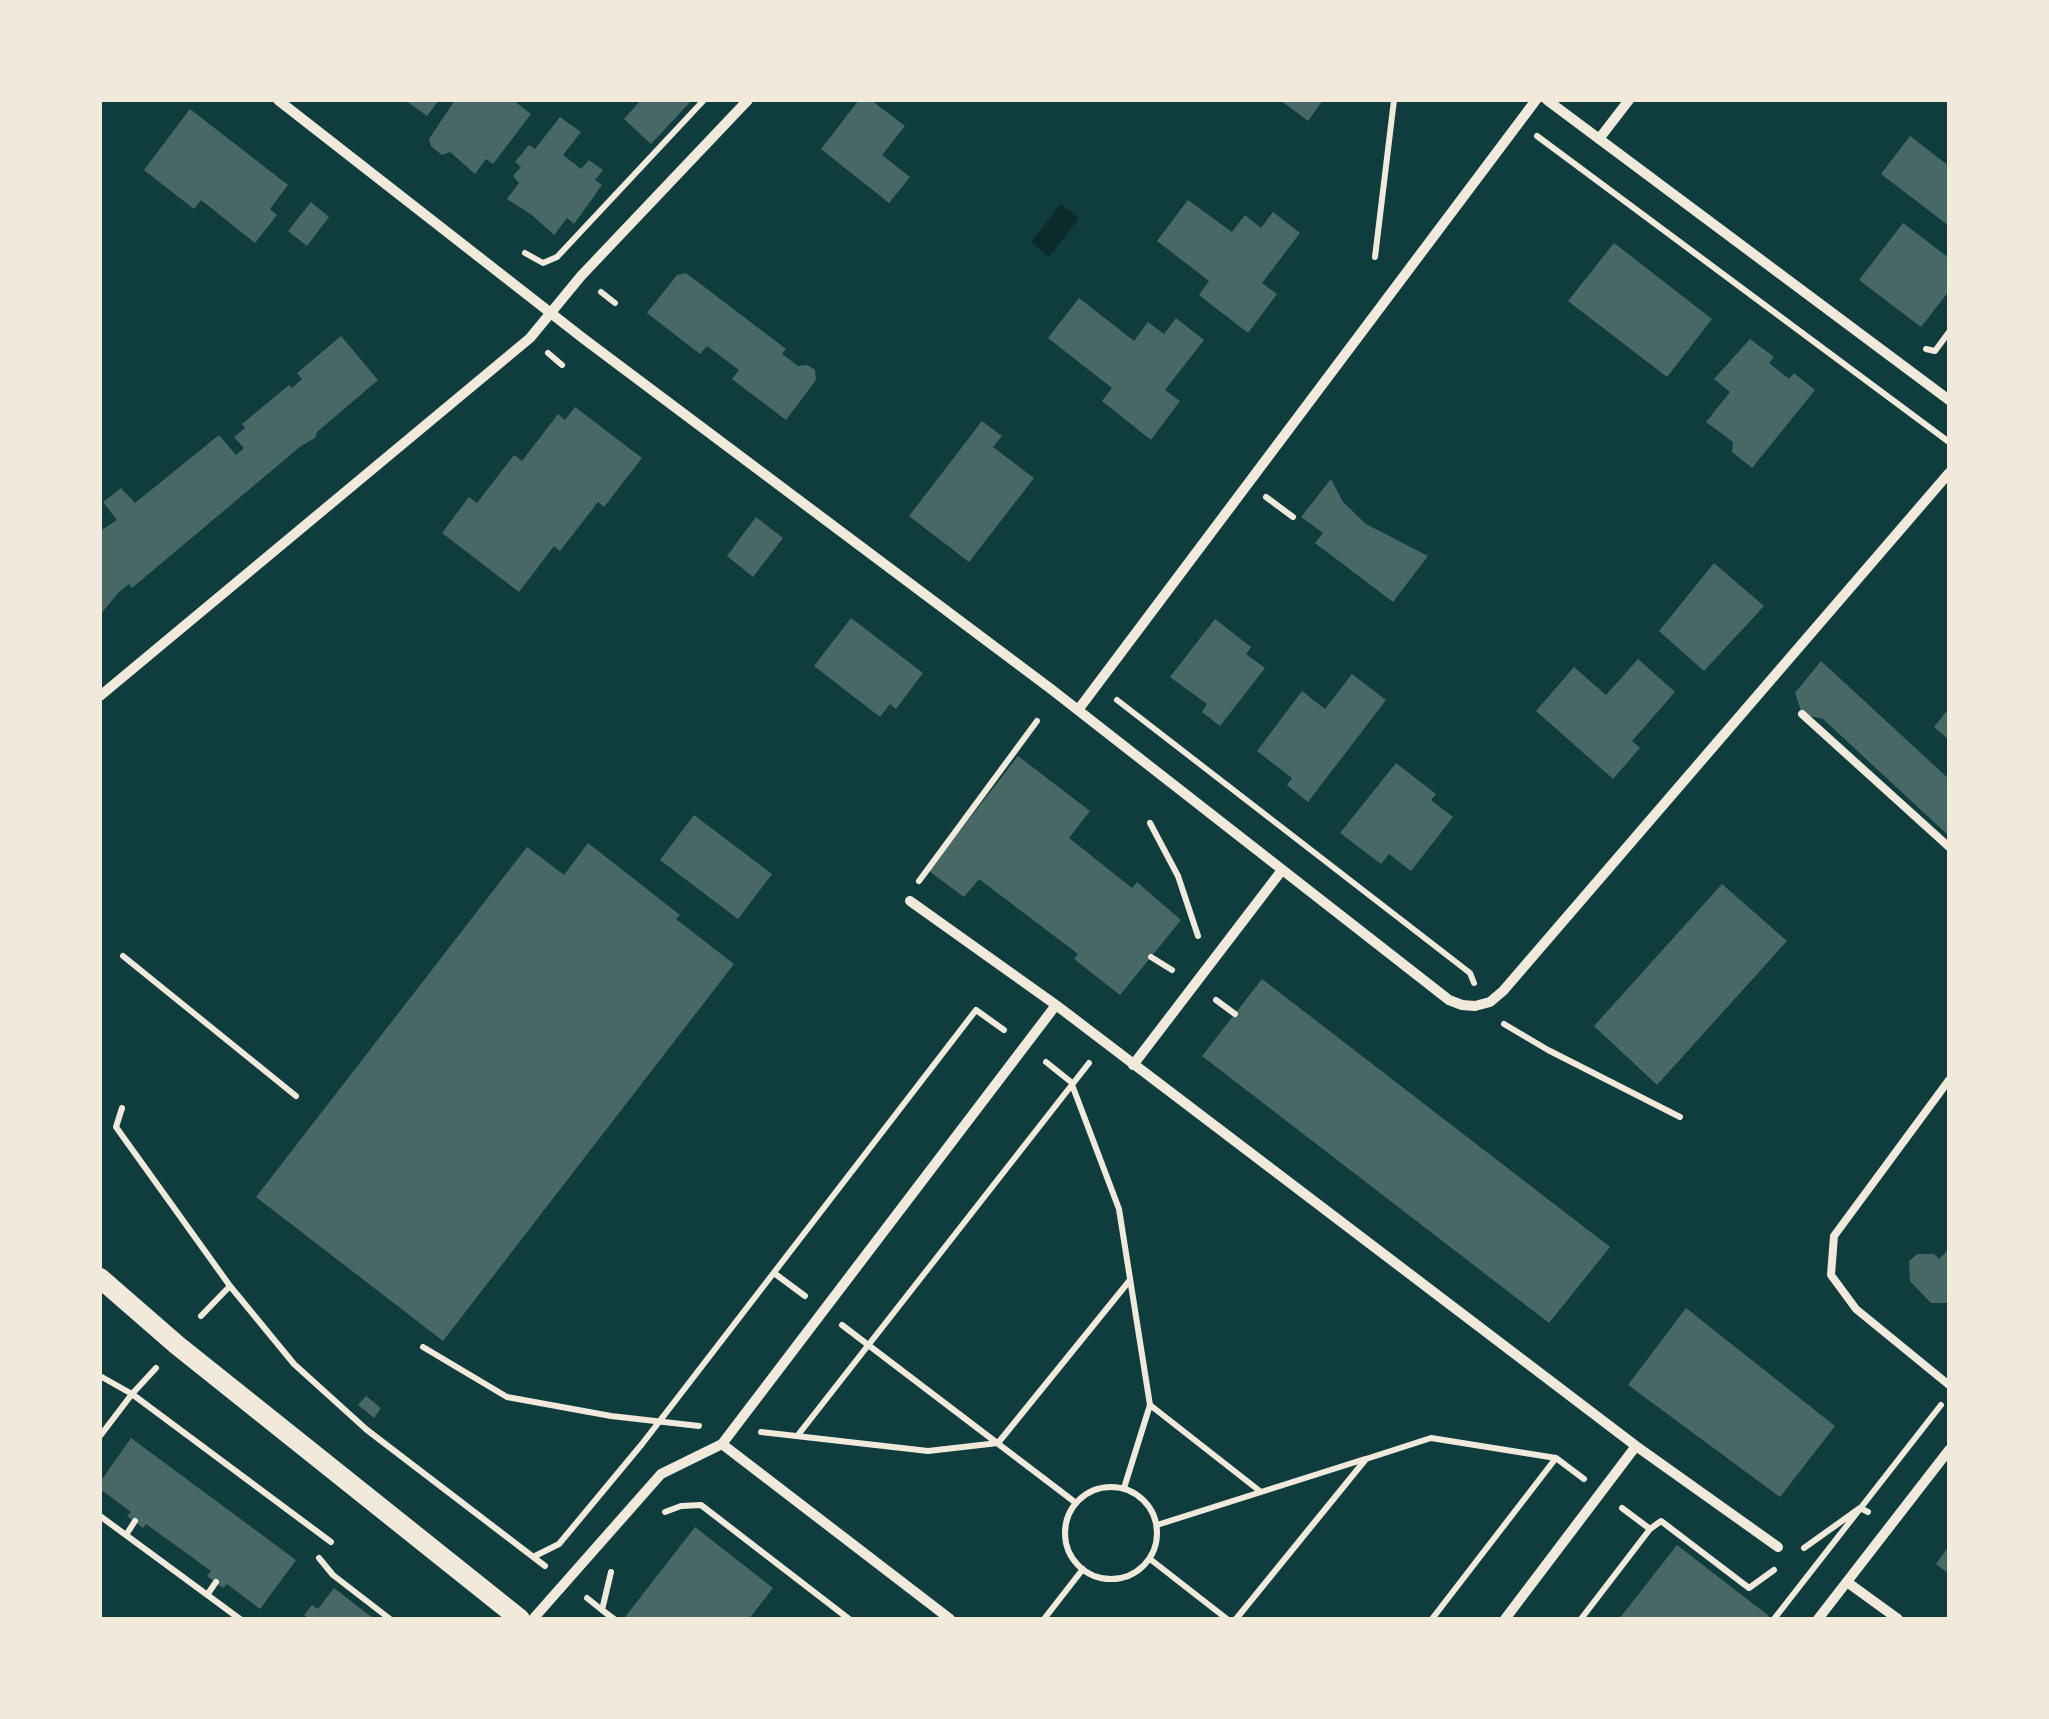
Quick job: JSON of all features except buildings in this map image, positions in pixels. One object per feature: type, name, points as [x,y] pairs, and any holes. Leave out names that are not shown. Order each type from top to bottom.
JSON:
[{"type":"main road","points":[[100,1278],[176,1345],[520,1619]]},
{"type":"street","points":[[278,100],[1078,710],[1449,1000],[1462,1005],[1483,1004],[1503,992],[1949,473]]},
{"type":"street","points":[[100,696],[530,338],[581,276],[748,100]]},
{"type":"street","points":[[1078,710],[1536,100]]},
{"type":"street","points":[[1547,100],[1945,397],[1949,384]]},
{"type":"street","points":[[1600,139],[1629,100]]},
{"type":"street","points":[[1133,1064],[1282,870]]},
{"type":"street","points":[[913,904],[1056,1005],[1636,1446],[1778,1547]]},
{"type":"street","points":[[534,1619],[660,1474],[722,1444],[1056,1005]]},
{"type":"street","points":[[722,1444],[950,1619]]},
{"type":"street","points":[[1505,1619],[1636,1446]]},
{"type":"street","points":[[1818,1619],[1949,1450]]},
{"type":"street","points":[[1847,1582],[1898,1619]]},
{"type":"lane","points":[[1802,714],[1949,847]]},
{"type":"lane","points":[[1949,1080],[1834,1236],[1831,1275],[1856,1310],[1949,1385]]},
{"type":"path","points":[[525,253],[543,263],[557,257],[704,100]]},
{"type":"path","points":[[1375,257],[1394,100]]},
{"type":"path","points":[[1520,123],[1949,442]]},
{"type":"path","points":[[1925,349],[1935,351],[1949,332]]},
{"type":"path","points":[[1097,684],[1470,974],[1483,1004],[1498,1020],[1680,1117]]},
{"type":"path","points":[[913,904],[919,877],[1037,721]]},
{"type":"path","points":[[1150,823],[1178,876],[1209,966]]},
{"type":"path","points":[[123,956],[296,1096]]},
{"type":"path","points":[[533,1557],[559,1544],[660,1421],[976,1010],[1071,1082],[1119,1209],[1150,1406],[1124,1488]]},
{"type":"path","points":[[798,1436],[1071,1082]]},
{"type":"path","points":[[122,1108],[116,1128],[230,1286],[294,1364],[367,1430],[614,1619]]},
{"type":"path","points":[[774,1272],[1076,1503]]},
{"type":"path","points":[[423,1347],[507,1397],[610,1416],[928,1450],[998,1443],[1130,1279]]},
{"type":"path","points":[[201,1316],[230,1286]]},
{"type":"path","points":[[100,1436],[156,1368]]},
{"type":"path","points":[[100,1376],[132,1394],[331,1542]]},
{"type":"path","points":[[1774,1619],[1949,1397]]},
{"type":"path","points":[[1150,1406],[1261,1492]]},
{"type":"path","points":[[1157,1525],[1432,1438],[1556,1458],[1650,1529],[1581,1619]]},
{"type":"path","points":[[1432,1619],[1556,1458]]},
{"type":"path","points":[[1236,1619],[1366,1459]]},
{"type":"path","points":[[1106,1487],[1124,1488],[1140,1496],[1151,1509],[1157,1525],[1157,1542],[1140,1570],[1111,1579],[1082,1569],[1066,1545],[1068,1516],[1090,1492],[1106,1487]]},
{"type":"path","points":[[649,1522],[681,1506],[701,1505],[849,1619]]},
{"type":"path","points":[[100,1516],[240,1619]]},
{"type":"path","points":[[126,1535],[135,1522]]},
{"type":"path","points":[[318,1558],[333,1575],[390,1619]]},
{"type":"path","points":[[602,1610],[611,1570],[621,1558]]},
{"type":"path","points":[[1150,1558],[1227,1619]]},
{"type":"path","points":[[1044,1619],[1082,1569]]},
{"type":"path","points":[[207,1594],[216,1582]]},
{"type":"water","points":[[1061,204],[1079,218],[1049,257],[1031,242]]}]
